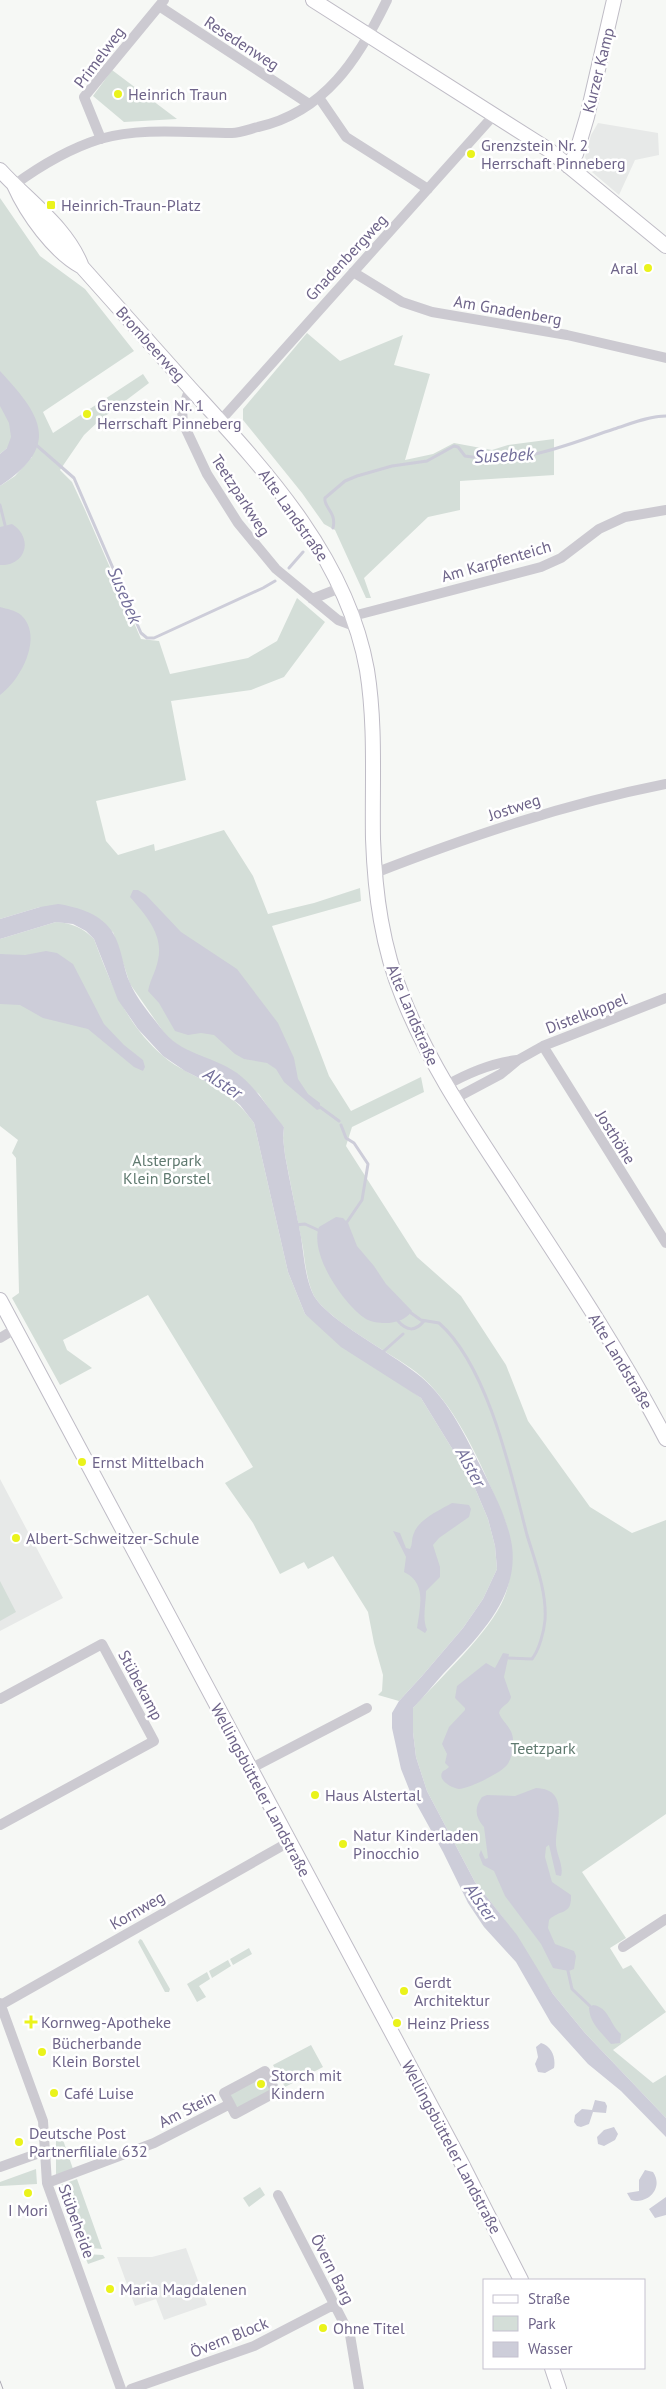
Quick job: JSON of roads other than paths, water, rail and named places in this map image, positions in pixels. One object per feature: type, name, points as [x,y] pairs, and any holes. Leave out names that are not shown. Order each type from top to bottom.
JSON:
[{"type":"main road","points":[[313,0],[549,150],[666,246]]},
{"type":"main road","name":"Kurzer Kamp","points":[[568,166],[576,154],[587,117],[614,0]]},
{"type":"main road","name":"Brombeerweg","points":[[0,170],[14,186],[42,211],[77,253],[82,267],[221,420]]},
{"type":"main road","name":"Alte Landstraße","points":[[221,420],[276,486],[310,533],[324,555],[355,622],[366,669],[372,719],[375,873],[382,929],[391,964],[412,1020],[445,1086],[615,1348],[666,1439]]},
{"type":"main road","name":"Wellingsbütteler Landstraße","points":[[0,1300],[461,2162],[520,2279]]},
{"type":"main road","points":[[552,2369],[559,2389]]},
{"type":"street","points":[[14,186],[62,154],[101,139],[148,132],[235,133],[275,123],[320,98],[345,72],[370,35],[388,0]]},
{"type":"street","name":"Resedenweg","points":[[162,3],[309,104]]},
{"type":"street","name":"Primelweg","points":[[101,139],[84,97],[162,3]]},
{"type":"street","points":[[320,98],[346,137],[428,189]]},
{"type":"street","name":"Gnadenbergweg","points":[[221,420],[494,115]]},
{"type":"street","name":"Am Gnadenberg","points":[[353,272],[402,302],[432,312],[567,335],[666,358]]},
{"type":"street","name":"Teetzparkweg","points":[[190,388],[184,401],[182,417],[207,474],[238,523],[276,569],[338,620],[355,622]]},
{"type":"street","name":"Am Karpfenteich","points":[[355,622],[541,567],[561,558],[599,529],[625,517],[666,510]]},
{"type":"street","points":[[312,599],[340,588]]},
{"type":"street","name":"Jostweg","points":[[375,873],[521,820],[572,804],[666,784]]},
{"type":"street","name":"Distelkoppel","points":[[454,1099],[501,1074],[518,1060],[543,1046],[666,998]]},
{"type":"street","name":"Josthöhe","points":[[543,1046],[666,1243]]},
{"type":"street","name":"Distelkoppel","points":[[445,1086],[465,1075],[497,1062],[518,1060]]},
{"type":"street","points":[[0,1338],[15,1329]]},
{"type":"street","name":"Stübekamp","points":[[0,1699],[102,1644],[154,1741],[0,1825]]},
{"type":"street","points":[[250,1769],[367,1708]]},
{"type":"street","name":"Kornweg","points":[[0,2004],[289,1842]]},
{"type":"street","points":[[623,1947],[666,1919]]},
{"type":"street","name":"Stübeheide","points":[[0,2004],[43,2122],[46,2183],[121,2389]]},
{"type":"street","name":"Am Stein","points":[[265,2071],[276,2092],[235,2114],[230,2104],[224,2093],[265,2071]]},
{"type":"street","name":"Am Stein","points":[[46,2183],[154,2143],[230,2104]]},
{"type":"street","points":[[0,2167],[45,2150]]},
{"type":"street","name":"Övern Barg","points":[[278,2195],[350,2335],[359,2389]]},
{"type":"street","name":"Övern Block","points":[[131,2389],[254,2346],[335,2304]]},
{"type":"water","points":[[0,371],[26,402],[39,430],[38,443],[32,457],[19,471],[0,486],[0,454],[7,448],[11,437],[9,423],[0,406]]},
{"type":"water","points":[[12,524],[23,536],[24,550],[16,561],[0,565],[0,527]]},
{"type":"water","points":[[0,607],[21,615],[28,624],[30,646],[22,669],[8,688],[0,695]]},
{"type":"water","points":[[133,890],[138,890],[146,895],[181,932],[237,969],[278,1023],[294,1058],[298,1079],[308,1094],[320,1103],[320,1109],[317,1110],[284,1082],[276,1069],[267,1063],[244,1059],[235,1054],[214,1035],[201,1033],[188,1035],[175,1031],[159,1003],[148,991],[158,960],[158,942],[152,926],[130,897]]},
{"type":"water","name":"Alster","points":[[58,904],[89,912],[103,921],[113,933],[133,989],[168,1037],[186,1049],[237,1073],[256,1092],[284,1127],[285,1155],[307,1275],[314,1296],[322,1306],[346,1326],[427,1382],[445,1403],[461,1428],[489,1484],[510,1536],[512,1565],[509,1583],[502,1601],[481,1632],[413,1708],[416,1757],[427,1791],[475,1882],[517,1935],[553,1994],[585,2033],[666,2118],[666,2137],[621,2091],[588,2064],[551,2023],[516,1962],[484,1927],[468,1903],[411,1794],[401,1769],[392,1728],[392,1713],[399,1701],[463,1628],[483,1599],[497,1569],[495,1546],[488,1519],[472,1481],[421,1398],[341,1347],[305,1314],[288,1272],[254,1123],[240,1105],[217,1087],[185,1071],[163,1056],[138,1029],[118,1000],[94,939],[86,931],[73,924],[56,922],[0,939],[0,919],[40,907]]},
{"type":"water","points":[[46,951],[57,953],[73,964],[104,1024],[124,1045],[143,1060],[145,1067],[143,1071],[134,1067],[88,1029],[43,1018],[20,1005],[0,1004],[0,954],[25,955]]},
{"type":"water","points":[[336,1217],[343,1218],[348,1223],[357,1246],[386,1284],[412,1311],[405,1318],[389,1323],[377,1323],[366,1319],[348,1303],[330,1278],[319,1251],[317,1238],[319,1227]]},
{"type":"water","points":[[452,1503],[469,1505],[471,1509],[469,1517],[439,1538],[433,1545],[440,1567],[440,1577],[426,1591],[424,1616],[427,1630],[425,1633],[417,1628],[420,1604],[419,1589],[416,1582],[404,1572],[406,1557],[393,1531],[400,1533],[406,1548],[410,1549],[413,1535],[420,1523]]},
{"type":"water","points":[[503,1653],[509,1654],[504,1677],[511,1697],[499,1713],[512,1735],[513,1746],[511,1756],[507,1765],[492,1776],[477,1784],[459,1789],[456,1788],[446,1783],[441,1774],[449,1767],[445,1763],[447,1754],[442,1744],[449,1727],[465,1710],[455,1698],[457,1686],[486,1663],[495,1668]]},
{"type":"water","points":[[536,1788],[547,1790],[554,1795],[559,1809],[556,1845],[562,1868],[561,1876],[556,1875],[549,1845],[546,1847],[545,1857],[552,1882],[571,1895],[571,1902],[567,1909],[549,1920],[548,1928],[555,1944],[574,1951],[576,1956],[574,1969],[569,1971],[553,1968],[541,1944],[505,1896],[494,1871],[483,1865],[479,1855],[481,1850],[485,1859],[488,1858],[484,1827],[477,1816],[478,1805],[482,1797],[487,1795],[515,1796]]},
{"type":"water","points":[[593,2005],[603,2009],[621,2034],[620,2043],[611,2044],[597,2028],[590,2014],[589,2008]]},
{"type":"water","points":[[541,2043],[548,2047],[554,2060],[554,2068],[545,2073],[538,2072],[535,2064],[538,2057],[536,2047]]},
{"type":"water","points":[[595,2100],[605,2102],[607,2106],[606,2113],[593,2112],[589,2124],[581,2127],[577,2126],[574,2122],[575,2115],[582,2109],[592,2110]]},
{"type":"water","points":[[614,2127],[618,2134],[615,2140],[604,2146],[598,2144],[597,2137],[604,2130]]},
{"type":"water","points":[[645,2170],[653,2172],[657,2184],[655,2189],[648,2198],[637,2201],[631,2200],[627,2193],[639,2191],[639,2180]]},
{"type":"water","points":[[666,2197],[666,2215],[655,2218],[649,2209]]},
{"type":"waterway","name":"Susebek","points":[[333,528],[332,514],[325,498],[345,481],[357,476],[392,466],[427,461],[454,446],[458,447],[465,456],[485,458],[504,458],[541,453],[653,417],[666,416]]},
{"type":"waterway","name":"Susebek","points":[[35,444],[74,478],[141,633],[147,638],[154,638],[275,581]]},
{"type":"waterway","points":[[0,505],[5,525]]},
{"type":"waterway","name":"Susebek","points":[[289,568],[303,552]]},
{"type":"waterway","points":[[320,1107],[339,1121]]},
{"type":"waterway","points":[[341,1125],[346,1138],[354,1143],[368,1164],[362,1200],[347,1222]]},
{"type":"waterway","points":[[295,1225],[305,1224],[318,1230]]},
{"type":"waterway","points":[[411,1313],[421,1320],[439,1323],[456,1342],[471,1366],[484,1393],[505,1452],[540,1577],[545,1609],[542,1635],[537,1651],[532,1659],[508,1658]]},
{"type":"waterway","points":[[398,1321],[411,1329],[421,1325],[424,1321]]},
{"type":"waterway","points":[[384,1351],[403,1334]]},
{"type":"waterway","points":[[568,1971],[572,1989],[591,2007]]},
{"type":"tram line","points":[[0,2381],[3,2389]]},
{"type":"place","name":"Heinrich Traun","points":[[118,94]]},
{"type":"place","name":"Grenzstein Nr. 2 Herrschaft Pinneberg","points":[[471,154]]},
{"type":"place","name":"Heinrich-Traun-Platz","points":[[51,205]]},
{"type":"place","name":"Aral","points":[[648,268]]},
{"type":"place","name":"Grenzstein Nr. 1 Herrschaft Pinneberg","points":[[87,414]]},
{"type":"place","name":"Ernst Mittelbach","points":[[82,1462]]},
{"type":"place","name":"Albert-Schweitzer-Schule","points":[[16,1538]]},
{"type":"place","name":"Haus Alstertal","points":[[315,1795]]},
{"type":"place","name":"Natur Kinderladen Pinocchio","points":[[343,1844]]},
{"type":"place","name":"Gerdt Architektur","points":[[404,1991]]},
{"type":"place","name":"Kornweg-Apotheke","points":[[31,2022]]},
{"type":"place","name":"Heinz Priess","points":[[397,2023]]},
{"type":"place","name":"Bücherbande Klein Borstel","points":[[42,2052]]},
{"type":"place","name":"Storch mit Kindern","points":[[261,2084]]},
{"type":"place","name":"Café Luise","points":[[54,2093]]},
{"type":"place","name":"Deutsche Post Partnerfiliale 632","points":[[19,2142]]},
{"type":"place","name":"I Mori","points":[[28,2193]]},
{"type":"place","name":"Maria Magdalenen","points":[[110,2289]]},
{"type":"place","name":"Ohne Titel","points":[[323,2328]]},
{"type":"park label","name":"Alsterpark Klein Borstel","points":[[167,1169]]},
{"type":"park label","name":"Teetzpark","points":[[543,1748]]}]
